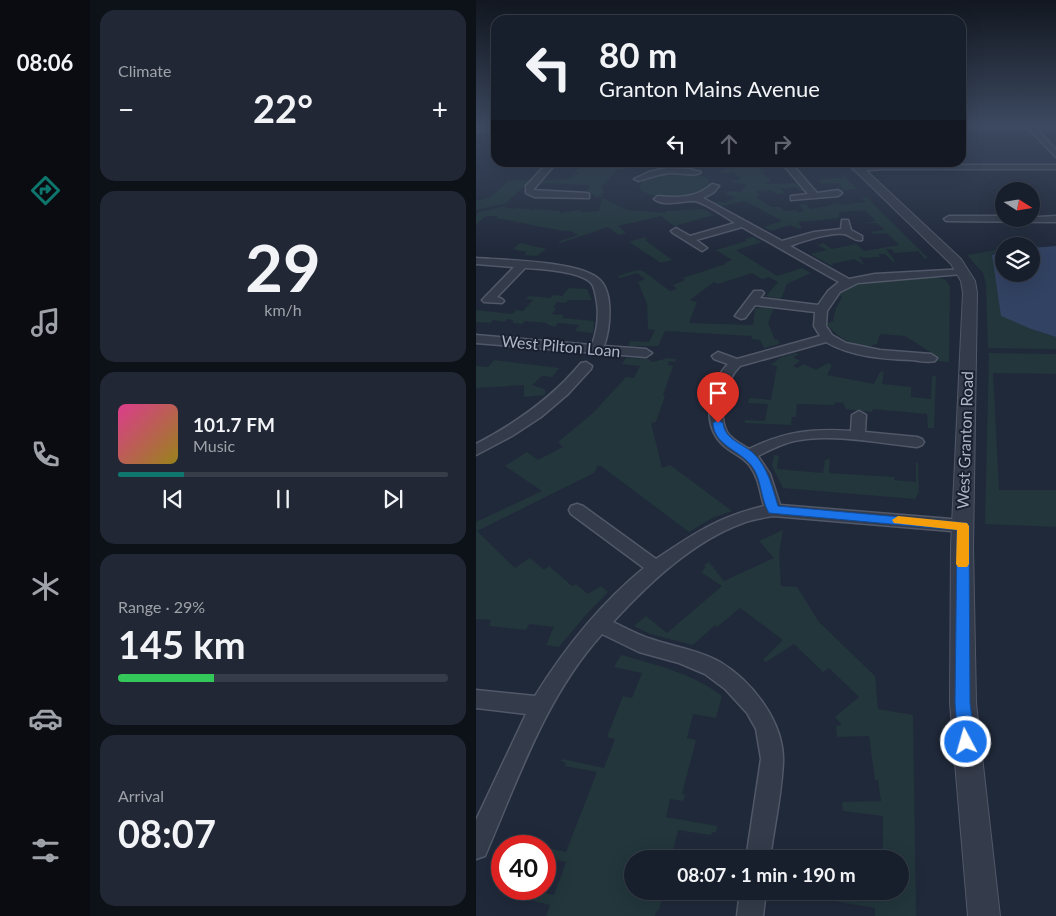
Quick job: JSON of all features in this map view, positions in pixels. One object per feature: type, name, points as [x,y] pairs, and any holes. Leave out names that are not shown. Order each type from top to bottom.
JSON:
[{"type":"street","points":[[547,169],[528,190],[534,194],[559,198],[586,196]]},
{"type":"street","points":[[638,179],[665,169]]},
{"type":"street","points":[[684,169],[696,172]]},
{"type":"street","points":[[791,169],[814,195]]},
{"type":"street","name":"West Granton Road","points":[[857,169],[947,253],[968,280],[971,299],[963,526],[962,703],[984,916]]},
{"type":"street","points":[[658,199],[677,200],[696,197],[709,192],[714,186]]},
{"type":"street","points":[[794,198],[838,193]]},
{"type":"street","points":[[696,197],[847,282]]},
{"type":"street","points":[[948,219],[1056,219]]},
{"type":"street","points":[[689,239],[742,224]]},
{"type":"street","points":[[781,245],[846,226],[859,238]]},
{"type":"street","points":[[676,231],[702,248]]},
{"type":"street","points":[[476,261],[571,270],[595,281],[602,297],[604,317],[603,329],[596,349]]},
{"type":"street","points":[[498,301],[488,300],[522,265]]},
{"type":"street","points":[[931,358],[889,347],[846,348],[827,338],[820,326],[819,318],[822,309],[830,296],[847,282],[867,278],[962,271]]},
{"type":"street","points":[[741,316],[755,296],[822,309]]},
{"type":"street","points":[[773,510],[762,473],[748,454],[726,440],[718,429],[720,384],[726,373],[736,363],[827,338]]},
{"type":"street","name":"West Pilton Loan","points":[[476,339],[646,353]]},
{"type":"street","points":[[718,356],[736,363]]},
{"type":"street","points":[[476,450],[498,438],[554,399],[586,366]]},
{"type":"street","points":[[858,437],[859,415]]},
{"type":"street","points":[[748,454],[794,437],[822,435],[917,442]]},
{"type":"street","points":[[577,510],[656,568]]},
{"type":"street","points":[[476,847],[540,706],[562,670],[621,600],[656,568],[707,533],[748,516],[773,510],[963,526]]},
{"type":"street","points":[[600,624],[646,646],[687,657],[712,668],[732,683],[754,706],[769,736],[772,759],[759,850]]},
{"type":"street","points":[[476,698],[540,706]]},
{"type":"street","points":[[750,916],[752,900]]},
{"type":"green space","points":[[578,169],[626,169],[614,171],[616,172],[601,186],[604,193],[598,195],[605,196],[596,197],[591,193],[586,193],[589,185],[546,183],[540,185],[544,180],[570,179],[573,175],[580,173],[575,172]]},
{"type":"green space","points":[[726,169],[773,170],[762,171],[766,177],[779,177],[768,178],[770,181],[766,182],[767,184],[796,183],[803,191],[796,187],[780,189],[784,193],[776,194],[772,190],[756,191],[760,196],[755,197],[772,207],[780,207],[784,211],[804,211],[799,205],[806,204],[810,209],[838,203],[841,205],[866,202],[862,198],[866,197],[928,258],[925,259],[918,251],[895,253],[891,249],[886,249],[895,261],[893,262],[885,254],[879,254],[880,257],[864,258],[859,256],[864,265],[854,259],[832,264],[832,266],[810,254],[827,250],[818,245],[823,243],[832,249],[856,244],[864,251],[899,245],[887,233],[873,234],[871,232],[885,230],[877,223],[863,223],[876,221],[865,210],[839,212],[839,218],[798,222],[802,228],[800,229],[790,225],[771,231],[764,227],[782,221],[745,201],[721,206],[712,201],[725,203],[736,197],[726,194],[728,191],[741,192],[746,184],[730,181],[741,179],[733,172],[722,174],[719,172]]},
{"type":"green space","points":[[667,173],[695,174],[708,179],[710,185],[696,194],[675,198],[654,196],[645,193],[639,188],[643,180]]},
{"type":"green space","points":[[840,173],[857,189],[837,191],[843,189],[838,183],[822,184],[818,180],[844,177]]},
{"type":"green space","points":[[508,181],[530,181],[506,203],[476,210],[476,201],[491,197]]},
{"type":"green space","points":[[602,198],[627,210],[665,213],[666,211],[703,209],[714,215],[674,226],[661,216],[618,226],[626,233],[619,235],[608,227],[560,243],[558,242],[578,235],[571,231],[497,218],[498,216],[486,216],[476,224],[476,215],[479,212],[503,207],[531,209],[529,211],[535,209],[560,211],[560,213],[579,210],[581,212],[599,211]]},
{"type":"green space","points":[[645,237],[647,239],[645,240],[672,260],[661,263],[629,242]]},
{"type":"green space","points":[[753,237],[762,242],[736,250],[777,276],[802,268],[811,273],[787,284],[781,299],[766,296],[778,282],[769,277],[762,279],[752,273],[718,284],[714,282],[690,300],[697,302],[689,323],[753,325],[755,309],[761,307],[774,308],[768,323],[775,340],[778,339],[780,344],[764,348],[760,340],[751,339],[752,336],[665,331],[658,346],[628,346],[630,341],[649,342],[655,330],[648,329],[647,304],[638,282],[645,279],[637,273],[620,278],[617,276],[638,270],[643,271],[670,291],[677,289],[673,285],[685,280],[683,278],[726,264],[724,263],[732,260],[716,250],[747,241],[745,239]]},
{"type":"green space","points":[[520,243],[546,249],[537,256],[524,255],[527,252],[513,249]]},
{"type":"green space","points":[[995,250],[992,254],[995,260],[995,282],[1007,282],[1031,329],[1056,337],[1056,349],[988,348],[986,284],[983,273],[967,255]]},
{"type":"green space","points":[[935,277],[946,280],[950,286],[949,362],[937,361],[938,357],[905,336],[880,334],[877,344],[863,346],[842,338],[827,324],[833,321],[836,308],[842,297],[839,294],[848,288],[885,279]]},
{"type":"green space","points":[[569,288],[587,289],[592,300],[568,300],[566,303],[557,302],[552,314],[564,315],[562,318],[594,321],[593,333],[575,331],[579,325],[558,323],[555,327],[547,323],[525,321],[522,324],[513,323],[513,320],[507,319],[505,322],[493,320],[490,323],[476,322],[476,310],[513,314],[516,310],[523,311],[533,300],[526,299],[529,296],[550,298],[553,295],[562,296]]},
{"type":"green space","points":[[989,353],[1056,354],[1056,374],[993,373],[999,490],[1056,490],[1056,527],[985,524]]},
{"type":"green space","points":[[799,354],[793,357],[800,361],[793,366],[797,368],[804,364],[816,370],[828,363],[832,365],[827,375],[874,384],[880,372],[884,371],[882,384],[911,387],[911,397],[931,399],[932,376],[936,376],[934,428],[928,428],[927,414],[873,409],[872,412],[846,409],[843,403],[835,402],[834,405],[797,404],[796,417],[792,417],[791,425],[745,423],[745,420],[765,421],[768,404],[748,403],[749,398],[771,400],[777,366],[771,365],[781,357]]},
{"type":"green space","points":[[626,358],[648,359],[653,362],[668,358],[676,359],[675,362],[669,361],[668,365],[673,366],[663,395],[665,396],[656,422],[651,423],[662,468],[670,465],[732,511],[712,518],[689,532],[601,466],[598,466],[594,473],[477,531],[515,568],[530,558],[544,570],[549,566],[572,586],[576,584],[588,594],[601,586],[608,592],[559,647],[546,645],[554,627],[529,624],[526,630],[489,626],[491,620],[476,619],[476,522],[542,491],[505,466],[527,452],[538,460],[563,447],[558,442],[593,413],[626,377],[634,378],[640,366],[622,364]]},
{"type":"green space","points":[[494,360],[559,368],[552,377],[542,376],[532,385],[544,389],[546,392],[544,395],[524,397],[524,385],[476,388],[476,366],[488,367]]},
{"type":"green space","points":[[774,455],[779,456],[777,469],[823,473],[825,460],[830,458],[829,473],[894,477],[894,480],[916,482],[916,463],[918,463],[919,492],[915,499],[783,488],[772,466]]},
{"type":"green space","points":[[783,530],[779,553],[781,586],[797,587],[819,622],[875,676],[878,709],[913,715],[916,916],[875,916],[875,908],[828,900],[909,900],[909,850],[883,850],[883,816],[843,811],[842,802],[881,801],[878,780],[875,780],[869,736],[837,737],[836,726],[842,725],[835,717],[859,697],[829,668],[823,672],[794,644],[766,662],[763,660],[783,640],[740,608],[717,627],[715,625],[693,645],[650,634],[634,626],[646,616],[667,633],[722,586],[701,572],[706,567],[704,565],[709,562],[724,581],[774,558],[759,541]]},
{"type":"green space","points":[[621,655],[660,666],[686,676],[722,696],[716,718],[693,714],[687,738],[696,740],[682,794],[685,795],[683,801],[670,799],[666,817],[717,826],[716,832],[712,832],[711,835],[678,830],[673,850],[624,850],[624,900],[661,900],[659,911],[657,911],[655,916],[546,916],[550,905],[530,900],[556,900],[556,890],[566,862],[556,860],[556,850],[566,852],[597,772],[565,766],[566,763],[561,761],[562,759],[604,768],[615,739],[607,737],[623,696],[632,698],[642,673],[614,667]]},
{"type":"water","points":[[1056,246],[1056,337],[1001,316],[996,282],[1040,282],[1040,247]]},
{"type":"water","points":[[995,254],[995,275],[992,255]]},
{"type":"slow traffic","points":[[898,520],[963,526],[962,564]]},
{"type":"route","points":[[718,423],[718,429],[726,440],[748,454],[755,461],[762,473],[773,510],[963,526],[962,703],[966,742]]}]
